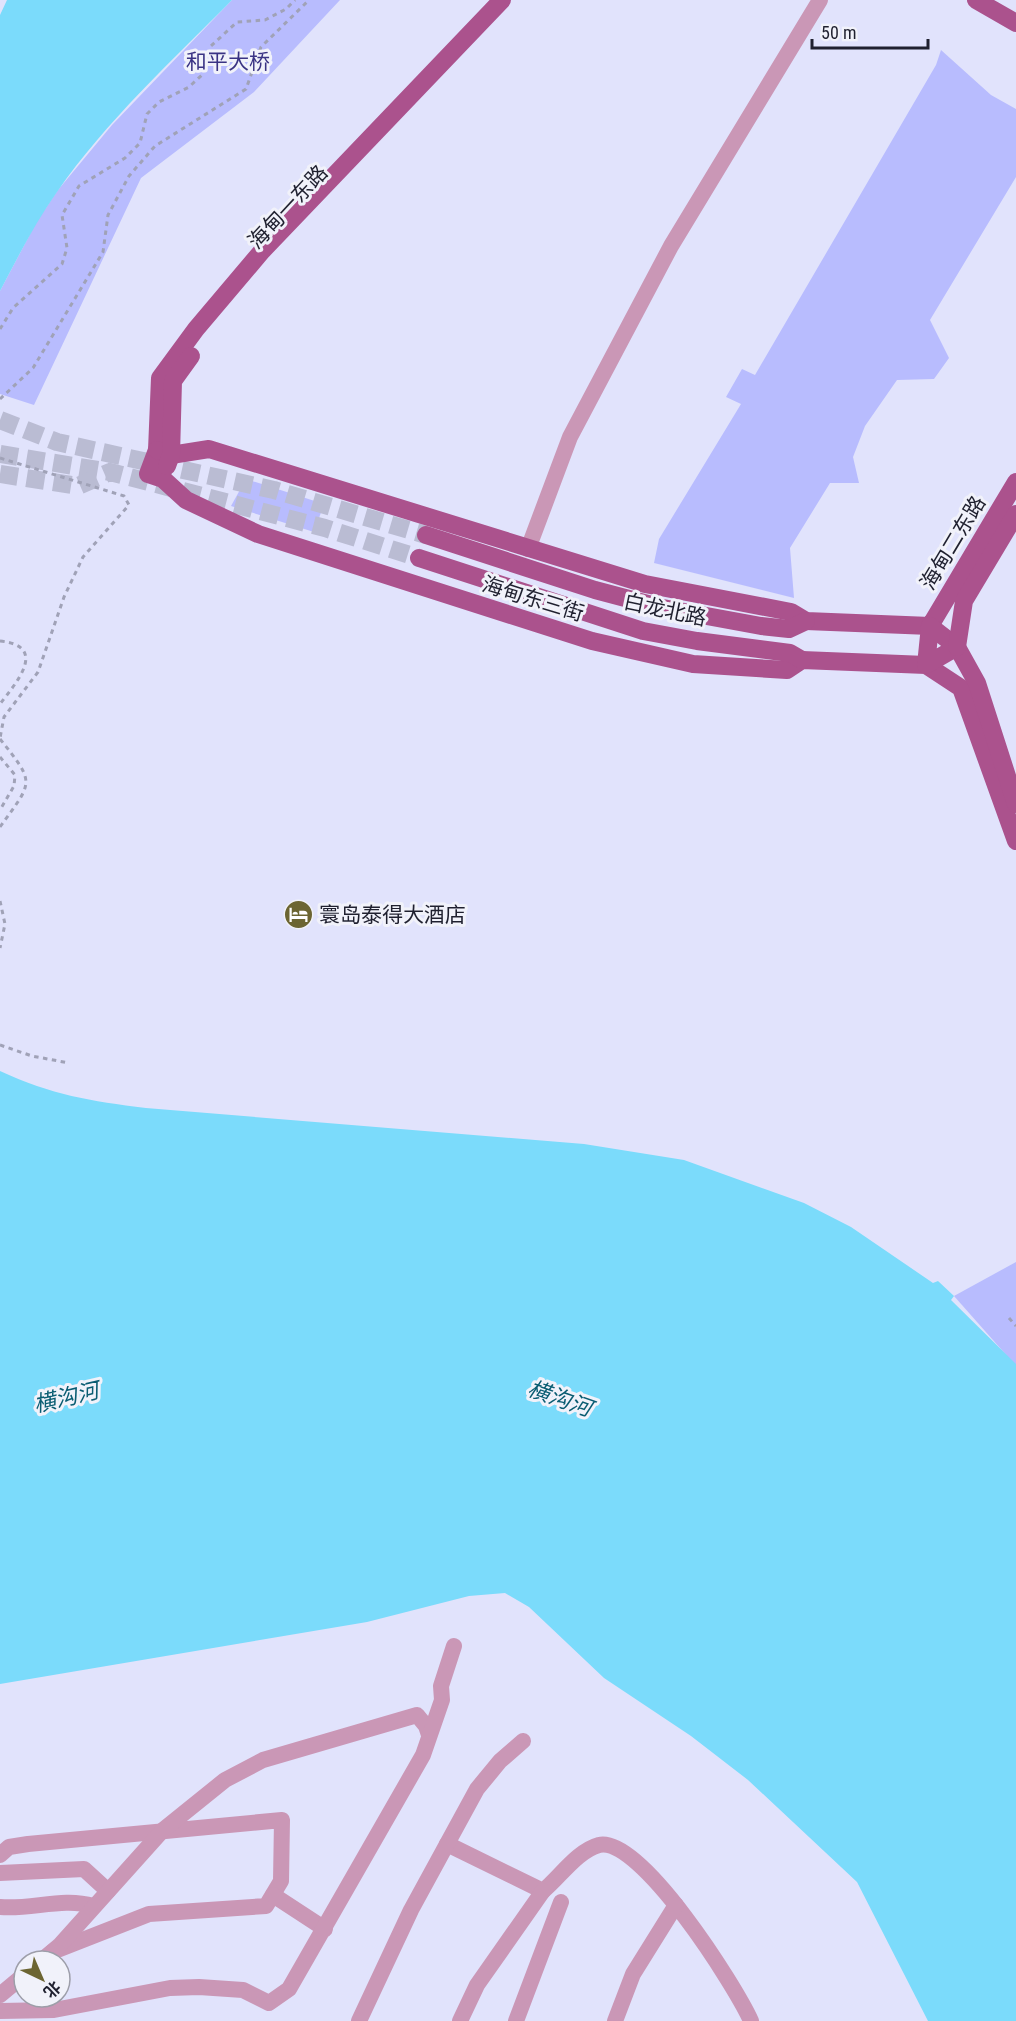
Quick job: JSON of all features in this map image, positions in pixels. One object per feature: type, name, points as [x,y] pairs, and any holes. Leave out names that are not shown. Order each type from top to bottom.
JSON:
[{"type":"main road","name":"海甸一东路","points":[[164,452],[160,378],[196,329],[262,251],[502,0]]},
{"type":"main road","name":"海甸一东路","points":[[155,476],[164,452],[173,381],[199,346],[271,258],[453,68],[513,0]]},
{"type":"main road","points":[[976,0],[1016,23]]},
{"type":"main road","points":[[992,0],[1016,14]]},
{"type":"main road","points":[[164,452],[209,450],[645,584],[791,612],[806,621],[930,626],[957,647],[977,683],[1016,804]]},
{"type":"main road","name":"海甸东三街","points":[[155,476],[186,500],[258,534],[592,641],[693,664],[787,670],[802,660],[926,664]]},
{"type":"main road","name":"海甸二东路","points":[[930,626],[1016,482]]},
{"type":"main road","name":"海甸二东路","points":[[957,647],[964,601],[1016,514]]},
{"type":"main road","name":"白龙北路","points":[[426,535],[595,590],[663,608],[789,629],[806,621]]},
{"type":"main road","name":"白龙北路","points":[[418,558],[643,631],[697,641],[790,653],[802,660]]},
{"type":"main road","points":[[926,664],[930,626]]},
{"type":"main road","points":[[926,664],[957,647]]},
{"type":"main road","points":[[926,664],[961,688],[1016,841]]},
{"type":"street","points":[[528,549],[570,437],[660,267],[820,0]]},
{"type":"street","points":[[0,2011],[54,2010],[170,1988],[199,1987],[243,1990],[268,2003],[289,1989],[387,1817],[408,1785],[423,1755],[442,1700],[441,1686],[454,1646]]},
{"type":"street","points":[[53,1949],[163,1830],[225,1780],[263,1760],[417,1716],[426,1726],[429,1735]]},
{"type":"street","points":[[359,2021],[384,1962],[477,1789],[500,1761],[523,1741]]},
{"type":"street","points":[[0,1856],[9,1847],[282,1820],[281,1881],[266,1906],[149,1914],[63,1949]]},
{"type":"street","points":[[447,1844],[543,1891]]},
{"type":"street","points":[[460,2021],[477,1985],[543,1891],[581,1855],[601,1844],[611,1846],[626,1855],[676,1905],[719,1962],[752,2021]]},
{"type":"street","points":[[0,1873],[84,1869],[108,1891]]},
{"type":"street","points":[[273,1895],[325,1929]]},
{"type":"street","points":[[0,1906],[35,1907],[80,1902],[93,1906]]},
{"type":"street","points":[[516,2021],[561,1902]]},
{"type":"street","points":[[615,2021],[633,1974],[676,1905]]},
{"type":"street","points":[[0,1995],[12,1985]]},
{"type":"path","points":[[0,329],[13,308],[62,264],[67,248],[62,215],[79,186],[125,158],[140,143],[147,114],[159,102],[189,87],[203,74],[211,46],[237,22],[265,20],[286,9],[295,0]]},
{"type":"path","points":[[0,399],[33,368],[103,252],[108,214],[129,176],[155,146],[246,89],[261,47],[309,0]]},
{"type":"path","points":[[0,458],[124,496],[129,505],[83,557],[64,597],[38,672],[4,717],[0,739],[26,771],[26,791],[0,826]]},
{"type":"path","points":[[0,641],[14,643],[24,650],[27,662],[21,676],[0,704]]},
{"type":"path","points":[[0,757],[15,775],[14,786],[0,810]]},
{"type":"path","points":[[0,901],[5,924],[0,948]]},
{"type":"path","points":[[0,1045],[32,1056],[69,1063]]},
{"type":"path","points":[[1009,1318],[1016,1326]]},
{"type":"green space","name":"和平大桥","points":[[232,0],[340,0],[254,92],[141,178],[34,405],[0,394],[0,291],[37,221],[58,190],[112,125]]},
{"type":"green space","points":[[941,50],[991,95],[1016,109],[1016,177],[930,320],[949,358],[934,379],[897,380],[865,426],[853,457],[859,483],[830,483],[790,548],[794,598],[654,563],[659,539],[741,404],[726,397],[742,369],[755,375],[936,65]]},
{"type":"green space","points":[[246,479],[324,504],[314,532],[231,506]]},
{"type":"green space","points":[[1016,1262],[1016,1366],[954,1296]]},
{"type":"water","points":[[7,0],[232,0],[140,92],[76,166],[41,216],[0,291],[0,15]]},
{"type":"water","name":"横沟河","points":[[0,1071],[37,1086],[89,1100],[146,1108],[584,1144],[684,1160],[804,1203],[851,1227],[933,1283],[938,1281],[954,1296],[951,1300],[1016,1364],[1016,2021],[928,2021],[857,1882],[748,1780],[691,1736],[604,1678],[529,1607],[505,1593],[469,1596],[367,1622],[0,1684]]},
{"type":"tunnel","points":[[0,420],[57,442],[274,490],[426,535]]},
{"type":"tunnel","points":[[0,454],[110,472]]},
{"type":"tunnel","points":[[0,474],[78,486],[110,472],[325,528],[419,558]]},
{"type":"place","name":"寰岛泰得大酒店","points":[[298,915]]}]
